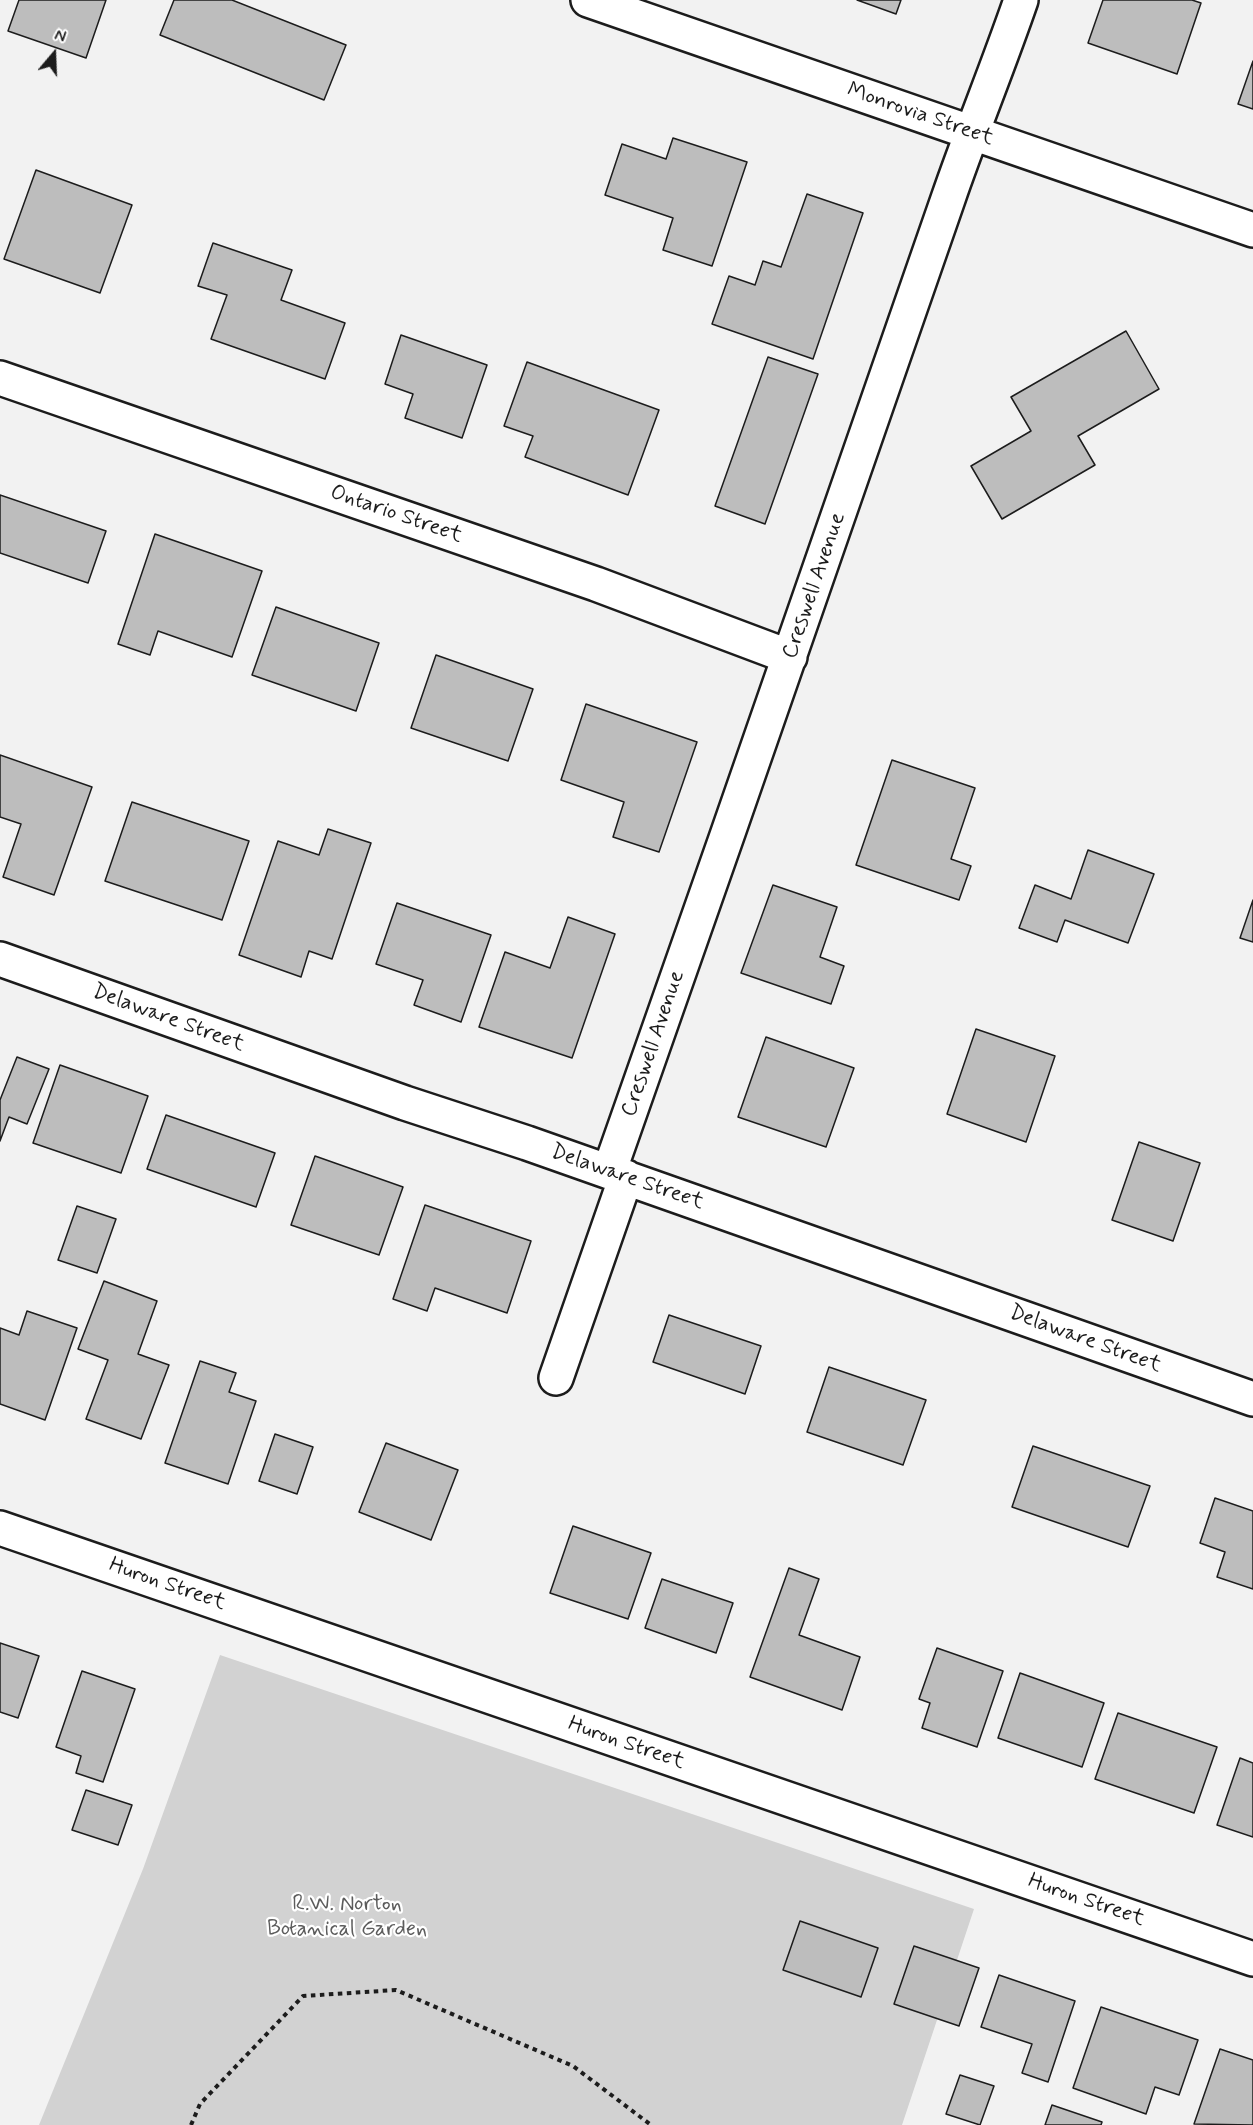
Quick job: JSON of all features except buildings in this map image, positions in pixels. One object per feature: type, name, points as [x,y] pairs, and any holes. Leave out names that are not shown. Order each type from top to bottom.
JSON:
[{"type":"street","name":"Monrovia Street","points":[[588,0],[1253,230]]},
{"type":"street","name":"Creswell Avenue","points":[[556,1378],[618,1174],[790,657],[972,133],[1021,0]]},
{"type":"street","name":"Ontario Street","points":[[0,378],[596,584],[790,657]]},
{"type":"street","name":"Delaware Street","points":[[0,959],[405,1103],[618,1174],[1253,1399]]},
{"type":"street","name":"Huron Street","points":[[0,1528],[1253,1959]]},
{"type":"path","points":[[191,2125],[200,2104],[303,1996],[396,1990],[573,2066],[651,2125]]},
{"type":"green space","name":"R.W. Norton Botanical Garden","points":[[220,1655],[974,1909],[902,2125],[39,2125],[143,1869]]}]
